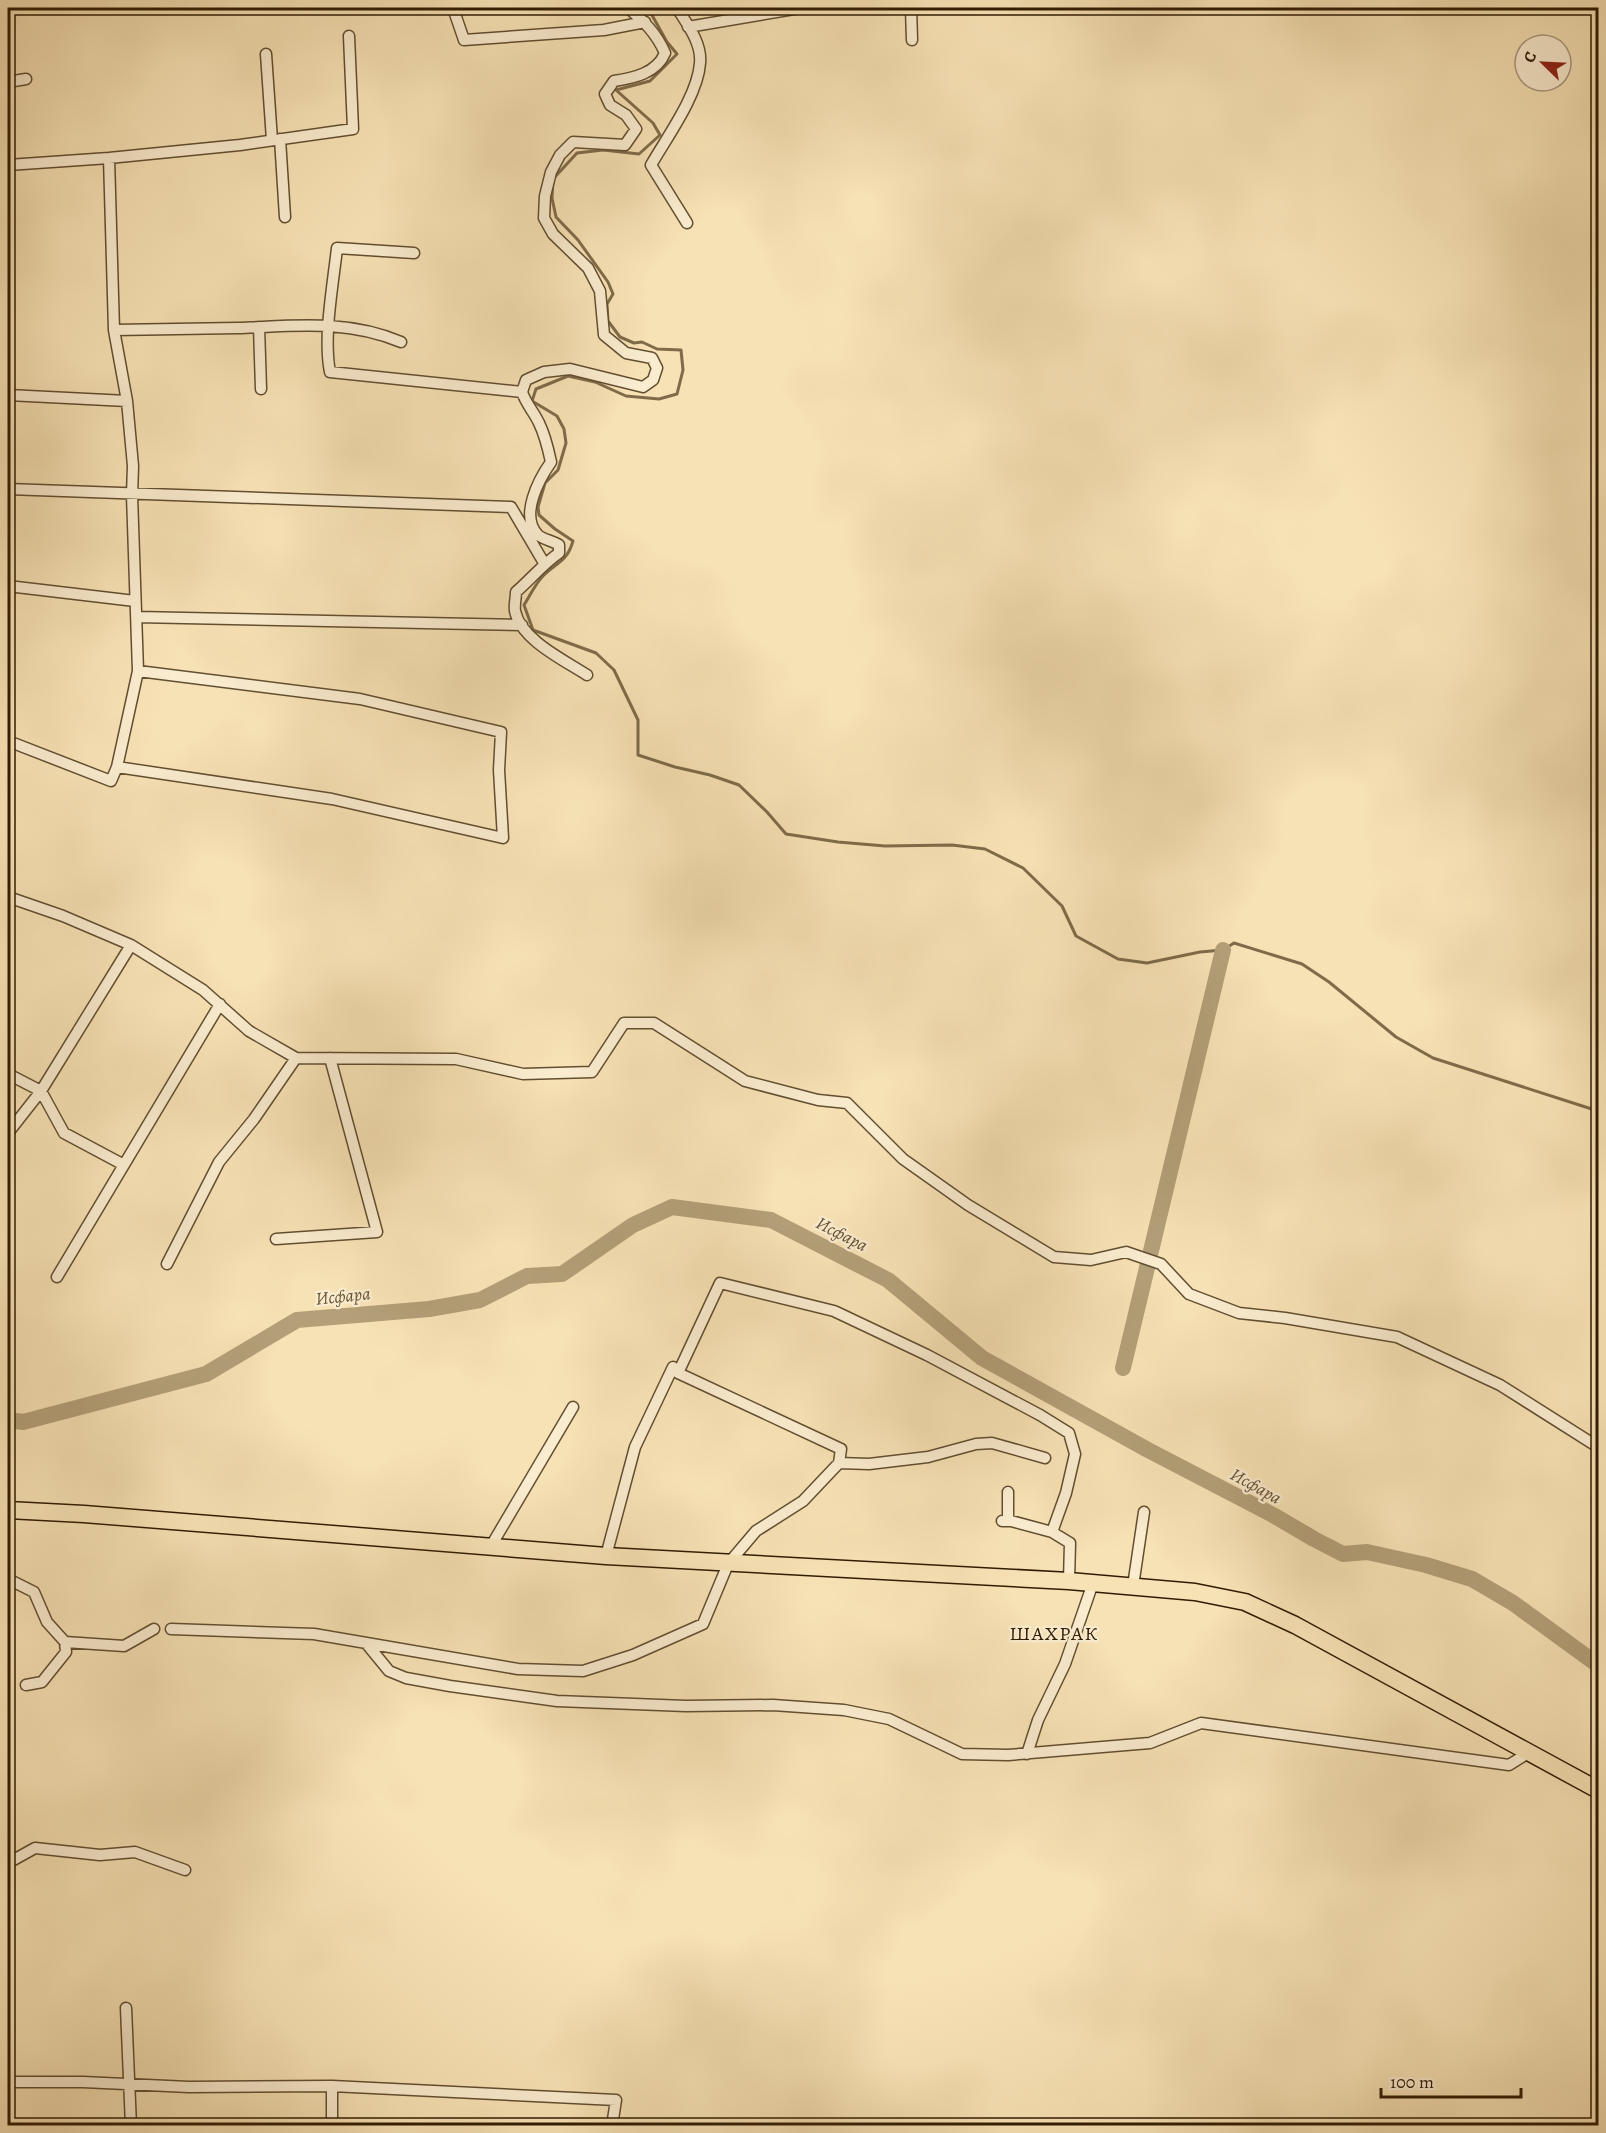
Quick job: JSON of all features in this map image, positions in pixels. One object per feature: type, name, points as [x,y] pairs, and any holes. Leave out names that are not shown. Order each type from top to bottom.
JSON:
[{"type":"main road","points":[[8,1510],[84,1514],[606,1556],[1069,1581],[1195,1592],[1245,1602],[1295,1625],[1599,1790]]},
{"type":"street","points":[[453,8],[464,40],[604,30],[645,22]]},
{"type":"street","points":[[587,675],[524,631],[515,611],[516,592],[544,563],[559,553],[559,544],[538,536],[530,521],[533,497],[541,476],[551,462],[548,445],[522,392],[526,380],[544,372],[570,369],[643,387],[653,380],[657,368],[652,358],[626,353],[604,335],[600,291],[588,268],[553,234],[544,218],[545,196],[551,172],[560,155],[573,142],[625,145],[636,129],[626,115],[610,105],[605,94],[614,81],[647,73],[662,61],[665,53],[657,36],[628,8]]},
{"type":"street","points":[[677,8],[696,39],[701,63],[691,96],[651,165],[687,223]]},
{"type":"street","points":[[688,27],[800,8]]},
{"type":"street","points":[[911,8],[912,40]]},
{"type":"street","points":[[8,165],[109,158],[276,140],[353,129],[349,36]]},
{"type":"street","points":[[266,54],[285,217]]},
{"type":"street","points":[[8,82],[26,79]]},
{"type":"street","points":[[8,741],[111,781],[117,767],[138,671],[133,466],[127,401],[114,330],[109,158]]},
{"type":"street","points":[[414,253],[337,248],[329,326],[328,363],[330,372],[522,392]]},
{"type":"street","points":[[114,330],[329,326],[378,332],[400,342]]},
{"type":"street","points":[[259,327],[261,389]]},
{"type":"street","points":[[8,395],[127,401]]},
{"type":"street","points":[[8,489],[512,507],[544,563]]},
{"type":"street","points":[[8,586],[135,601]]},
{"type":"street","points":[[137,617],[522,625]]},
{"type":"street","points":[[117,767],[332,799],[503,838],[499,771],[501,732],[360,699],[138,671]]},
{"type":"street","points":[[8,897],[63,916],[131,945],[203,990],[249,1031],[296,1058],[456,1059],[522,1074],[592,1072],[624,1023],[654,1023],[745,1081],[818,1100],[847,1103],[903,1159],[968,1205],[1054,1257],[1091,1260],[1126,1252],[1161,1264],[1189,1294],[1239,1313],[1285,1318],[1397,1338],[1500,1385],[1599,1447]]},
{"type":"street","points":[[8,1133],[41,1091],[131,945]]},
{"type":"street","points":[[57,1277],[220,1004]]},
{"type":"street","points":[[167,1264],[219,1161],[254,1119],[296,1058]]},
{"type":"street","points":[[276,1239],[377,1232],[330,1058]]},
{"type":"street","points":[[8,1074],[41,1091],[64,1133],[124,1165]]},
{"type":"street","points":[[678,1372],[720,1283],[834,1311],[927,1355],[1040,1415],[1069,1433],[1075,1454],[1066,1493],[1052,1532]]},
{"type":"street","points":[[171,1629],[314,1634],[518,1668],[584,1671],[633,1655],[703,1624],[728,1564],[756,1531],[803,1501],[839,1463],[841,1449],[678,1372],[673,1367],[635,1447],[606,1556]]},
{"type":"street","points":[[491,1546],[573,1407]]},
{"type":"street","points":[[839,1463],[869,1464],[928,1457],[976,1444],[992,1443],[1045,1458]]},
{"type":"street","points":[[1008,1492],[1005,1521],[1052,1532],[1070,1543],[1069,1581]]},
{"type":"street","points":[[1133,1586],[1144,1512]]},
{"type":"street","points":[[8,1579],[34,1592],[47,1622],[65,1642],[66,1652],[42,1682],[26,1685]]},
{"type":"street","points":[[1027,1754],[1038,1720],[1065,1664],[1093,1583]]},
{"type":"street","points":[[65,1642],[124,1646],[154,1629]]},
{"type":"street","points":[[366,1643],[389,1671],[406,1678],[557,1701],[686,1706],[773,1705],[844,1710],[889,1719],[962,1754],[1027,1754],[1150,1743],[1201,1723],[1509,1765],[1530,1752]]},
{"type":"street","points":[[8,1863],[35,1848],[100,1855],[135,1852],[185,1870]]},
{"type":"street","points":[[126,2008],[131,2126]]},
{"type":"street","points":[[8,2082],[189,2087],[332,2086],[616,2100],[612,2126]]},
{"type":"street","points":[[332,2086],[332,2126]]},
{"type":"waterway","points":[[648,8],[667,42],[677,54],[650,81],[616,90],[653,123],[660,135],[639,154],[603,150],[577,153],[553,179],[552,198],[556,217],[578,240],[608,282],[613,294],[607,304],[608,321],[620,337],[634,343],[642,342],[657,349],[681,350],[683,370],[677,394],[659,399],[626,396],[595,382],[568,376],[536,389],[532,401],[557,416],[564,429],[566,443],[558,470],[545,483],[538,507],[539,515],[573,541],[565,558],[540,579],[524,605],[533,630],[596,653],[614,670],[638,720],[638,755],[739,785],[786,834],[885,846],[952,845],[985,849],[1023,868],[1062,906],[1076,936],[1118,959],[1147,963],[1200,952],[1223,950],[1234,943],[1302,964],[1329,982],[1396,1037],[1433,1058],[1598,1111]]},
{"type":"waterway","points":[[1123,1368],[1223,950]]},
{"type":"waterway","name":"Исфара","points":[[8,1420],[23,1422],[206,1374],[297,1320],[429,1309],[480,1300],[527,1276],[562,1274],[633,1225],[672,1207],[771,1220],[888,1280],[982,1358],[1148,1450],[1343,1554],[1367,1552],[1426,1565],[1472,1579],[1513,1603],[1598,1665]]},
{"type":"district","name":"ШАХРАК","points":[[1054,1633]]}]
